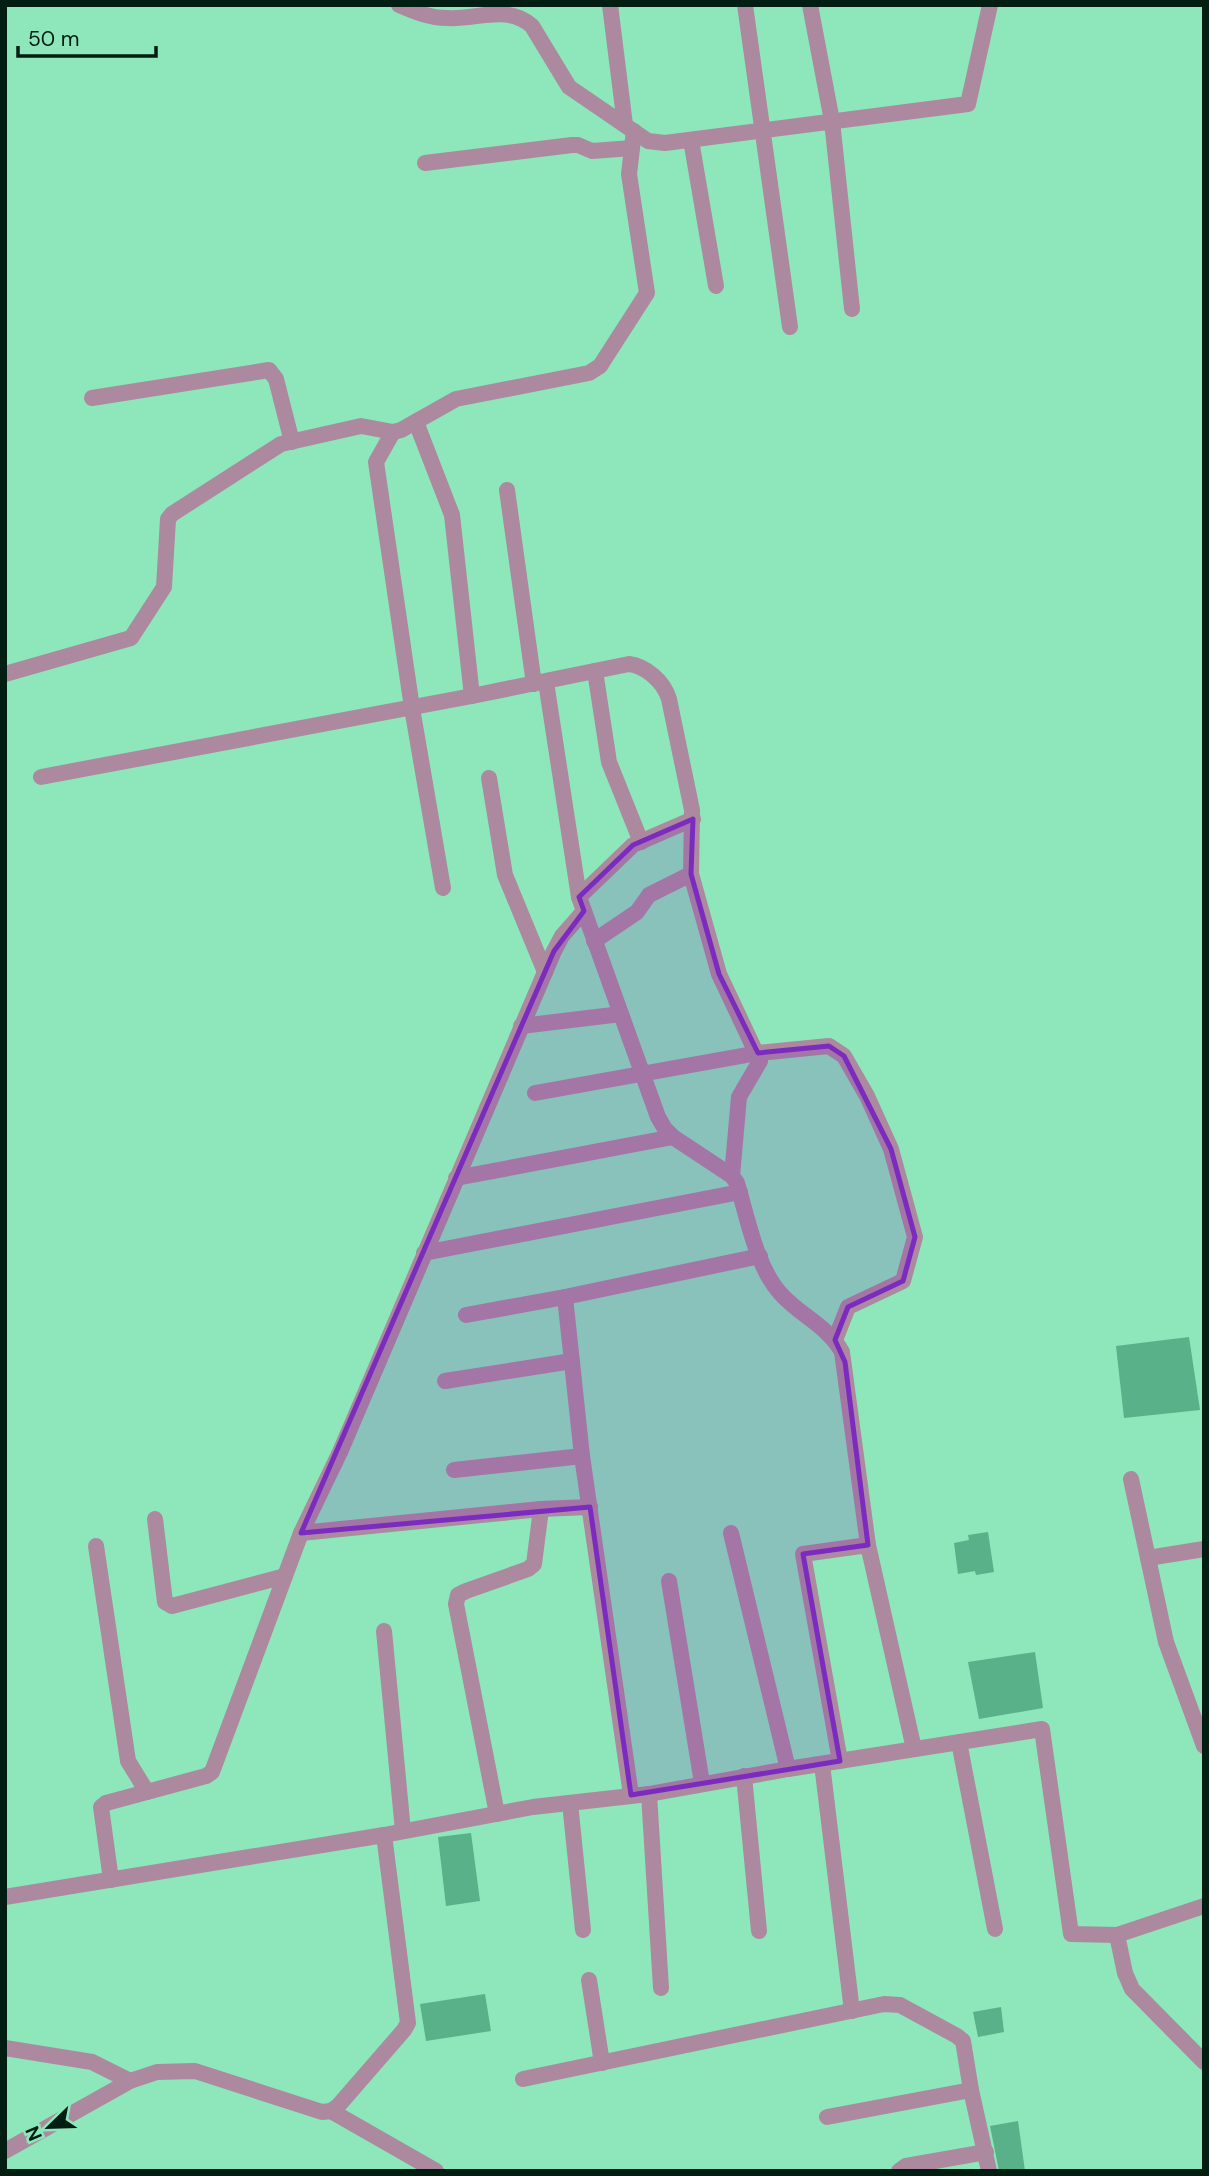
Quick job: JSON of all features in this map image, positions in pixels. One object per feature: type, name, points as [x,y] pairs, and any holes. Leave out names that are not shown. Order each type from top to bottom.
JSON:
[{"type":"street","points":[[5,674],[131,638],[164,587],[167,526],[172,514],[271,449],[357,427],[393,432],[456,400],[589,373],[600,366],[647,293],[629,174],[630,135],[610,5]]},
{"type":"street","points":[[745,5],[790,327]]},
{"type":"street","points":[[810,5],[832,121],[852,309]]},
{"type":"street","points":[[404,6],[434,17],[449,19],[504,14],[524,19],[532,26],[569,87],[630,135],[656,143],[968,103],[990,5]]},
{"type":"street","points":[[425,163],[572,145],[592,151],[630,135]]},
{"type":"street","points":[[691,139],[716,286]]},
{"type":"street","points":[[93,398],[269,370],[276,379],[292,442]]},
{"type":"street","points":[[416,422],[452,514],[472,696]]},
{"type":"street","points":[[393,432],[376,462],[412,708],[443,888]]},
{"type":"street","points":[[508,490],[581,904],[664,1129],[733,1176]]},
{"type":"street","points":[[41,776],[412,708],[629,664],[643,668],[667,690],[692,819],[691,874],[719,974],[758,1053],[759,1066],[739,1097],[733,1176],[760,1256],[775,1288],[835,1340],[845,1362],[868,1545],[914,1749]]},
{"type":"street","points":[[595,671],[609,762],[640,842]]},
{"type":"street","points":[[489,778],[507,883],[545,972]]},
{"type":"street","points":[[111,1880],[101,1807],[106,1803],[206,1776],[212,1772],[301,1534],[340,1452],[562,936],[581,904],[626,852],[640,842],[692,819]]},
{"type":"street","points":[[594,941],[637,912],[649,895],[691,874]]},
{"type":"street","points":[[521,1026],[621,1014]]},
{"type":"street","points":[[535,1093],[758,1053],[829,1046],[844,1056],[867,1096],[891,1149],[915,1237],[903,1281],[848,1307],[835,1340]]},
{"type":"street","points":[[457,1178],[673,1137]]},
{"type":"street","points":[[424,1254],[740,1192]]},
{"type":"street","points":[[466,1315],[760,1256]]},
{"type":"street","points":[[565,1297],[582,1456],[631,1796]]},
{"type":"street","points":[[445,1381],[572,1361]]},
{"type":"street","points":[[454,1471],[582,1456]]},
{"type":"street","points":[[1131,1479],[1169,1653],[1204,1746]]},
{"type":"street","points":[[301,1534],[541,1509],[590,1507]]},
{"type":"street","points":[[497,1814],[456,1604],[458,1595],[528,1569],[534,1564],[541,1509]]},
{"type":"street","points":[[155,1519],[167,1605],[172,1606],[285,1576]]},
{"type":"street","points":[[731,1533],[788,1769]]},
{"type":"street","points":[[839,1761],[803,1554],[868,1545]]},
{"type":"street","points":[[96,1546],[128,1761],[147,1792]]},
{"type":"street","points":[[1148,1558],[1204,1549]]},
{"type":"street","points":[[669,1581],[702,1783]]},
{"type":"street","points":[[384,1631],[403,1831]]},
{"type":"street","points":[[5,1897],[497,1814],[649,1794],[1042,1728],[1071,1934],[1117,1935],[1204,1906]]},
{"type":"street","points":[[959,1742],[995,1929]]},
{"type":"street","points":[[822,1763],[852,2011]]},
{"type":"street","points":[[744,1776],[759,1931]]},
{"type":"street","points":[[649,1794],[661,1988]]},
{"type":"street","points":[[570,1803],[583,1930]]},
{"type":"street","points":[[5,2151],[130,2081],[157,2072],[195,2071],[322,2112],[331,2111],[347,2097],[408,2023],[384,1835]]},
{"type":"street","points":[[1117,1935],[1125,1973],[1132,1989],[1204,2062]]},
{"type":"street","points":[[589,1980],[602,2063]]},
{"type":"street","points":[[523,2079],[893,2003],[963,2041],[989,2171]]},
{"type":"street","points":[[5,2048],[92,2062],[130,2081]]},
{"type":"street","points":[[827,2117],[971,2090]]},
{"type":"street","points":[[331,2111],[436,2171]]},
{"type":"street","points":[[899,2171],[906,2166],[986,2152]]},
{"type":"highlighted area","points":[[693,819],[691,874],[719,974],[758,1053],[829,1046],[844,1056],[891,1149],[915,1237],[903,1281],[848,1307],[835,1340],[845,1362],[868,1545],[803,1554],[840,1761],[631,1795],[590,1507],[301,1533],[554,951],[584,911],[579,897],[633,845]]},
{"type":"building","points":[[1189,1337],[1200,1410],[1124,1418],[1116,1346]]},
{"type":"building","points":[[988,1532],[994,1572],[958,1574],[954,1543],[969,1540],[968,1535]]},
{"type":"building","points":[[1035,1652],[1043,1708],[979,1719],[968,1662]]},
{"type":"building","points":[[471,1833],[480,1901],[446,1906],[438,1837]]},
{"type":"building","points":[[485,1994],[491,2031],[426,2041],[420,2004]]},
{"type":"building","points":[[1001,2007],[1004,2032],[978,2037],[973,2012]]},
{"type":"building","points":[[1018,2121],[1025,2171],[999,2171],[990,2126]]}]
